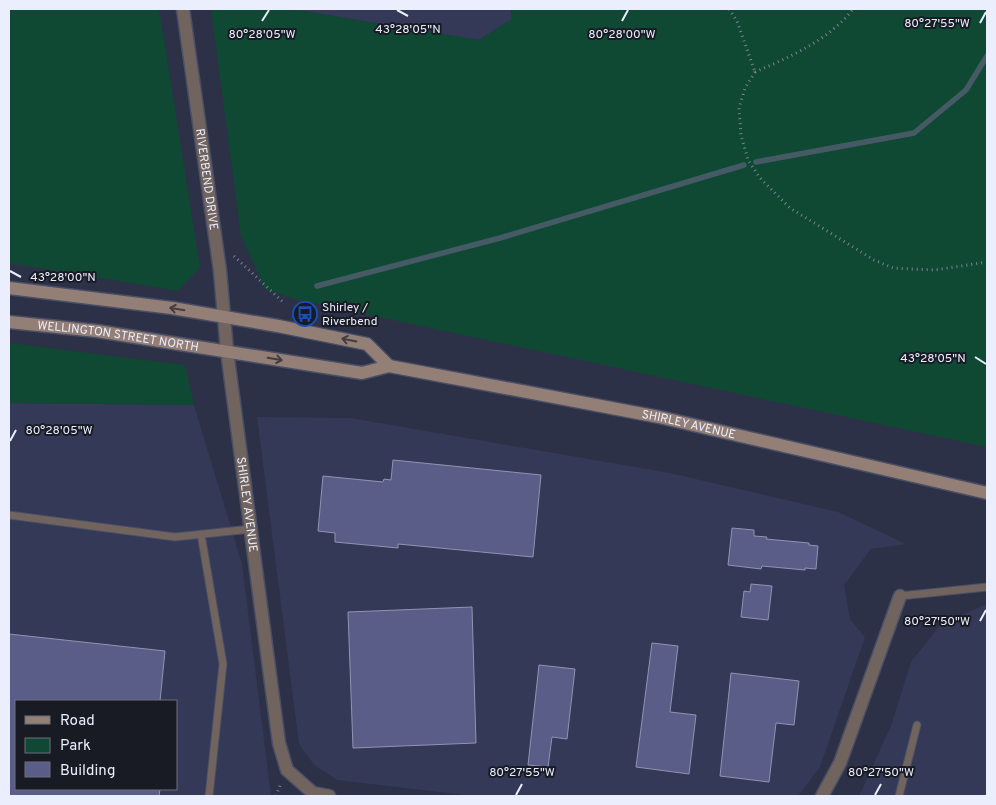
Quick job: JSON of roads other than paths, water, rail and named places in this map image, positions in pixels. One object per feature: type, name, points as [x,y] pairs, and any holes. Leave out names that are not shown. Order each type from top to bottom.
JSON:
[{"type":"main road","points":[[9,288],[172,308],[367,344],[388,366]]},
{"type":"main road","name":"WELLINGTON STREET NORTH","points":[[9,322],[97,331],[227,351]]},
{"type":"main road","name":"SHIRLEY AVENUE","points":[[227,351],[362,373],[388,366],[659,417],[987,493]]},
{"type":"street","name":"RIVERBEND DRIVE","points":[[183,9],[215,238],[225,317],[227,351]]},
{"type":"street","name":"SHIRLEY AVENUE","points":[[227,351],[280,743],[287,770],[313,793],[329,796]]},
{"type":"street","points":[[822,796],[840,762],[900,596]]},
{"type":"lane","points":[[9,515],[175,537],[251,529]]},
{"type":"lane","points":[[201,534],[223,664],[209,796]]},
{"type":"lane","points":[[900,596],[987,587]]},
{"type":"lane","points":[[899,796],[917,725]]},
{"type":"waterway","points":[[756,162],[914,133],[966,90],[987,56]]},
{"type":"waterway","points":[[317,286],[500,238],[744,165]]},
{"type":"place","name":"Shirley / Riverbend","points":[[305,314]]}]
